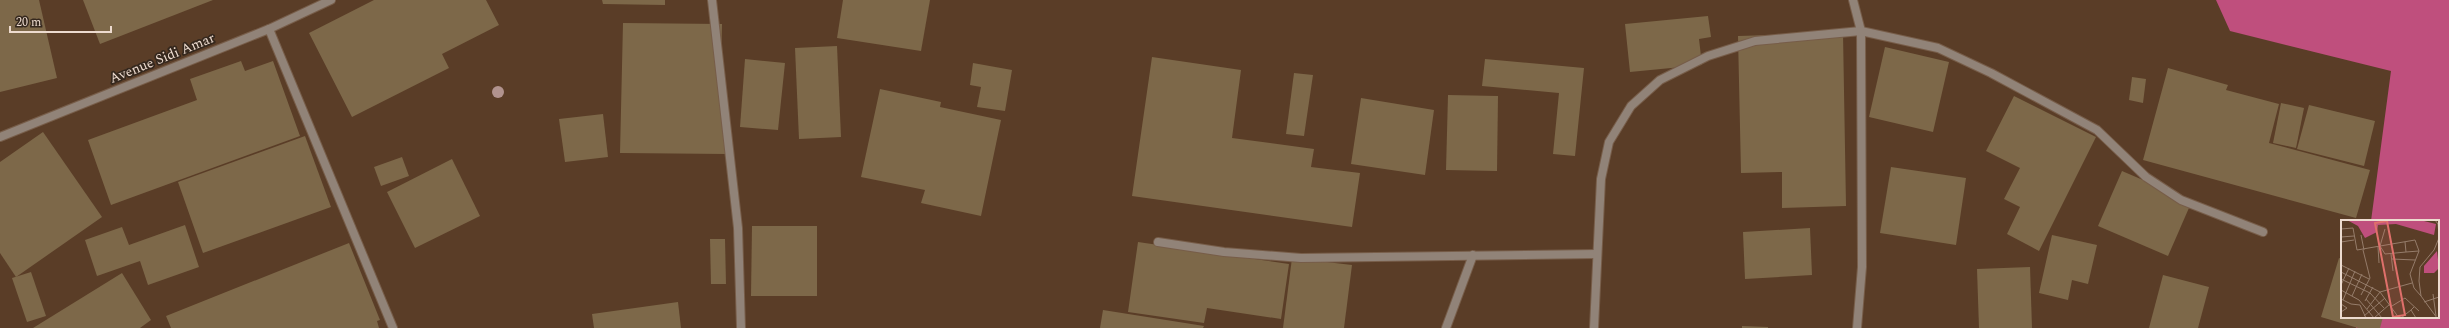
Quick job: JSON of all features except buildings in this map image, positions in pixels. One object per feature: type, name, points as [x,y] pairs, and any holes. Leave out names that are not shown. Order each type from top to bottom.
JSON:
[{"type":"street","name":"Avenue Sidi Amar","points":[[0,137],[269,29],[331,0]]},
{"type":"street","points":[[712,0],[738,228],[742,328]]},
{"type":"street","points":[[1853,0],[1860,31],[1862,267],[1857,328]]},
{"type":"street","points":[[269,29],[392,328]]},
{"type":"street","points":[[1594,328],[1596,254],[1602,179],[1609,142],[1631,106],[1660,80],[1708,56],[1755,41],[1860,31],[1938,48],[1992,73],[2097,130],[2146,177],[2181,200],[2263,232]]},
{"type":"street","points":[[1158,242],[1224,252],[1301,258],[1596,254]]},
{"type":"street","points":[[1446,328],[1473,255]]},
{"type":"shaded area","points":[[2216,0],[2449,0],[2449,328],[2356,328],[2358,318],[2439,318],[2439,220],[2371,220],[2391,71],[2230,31]]}]
